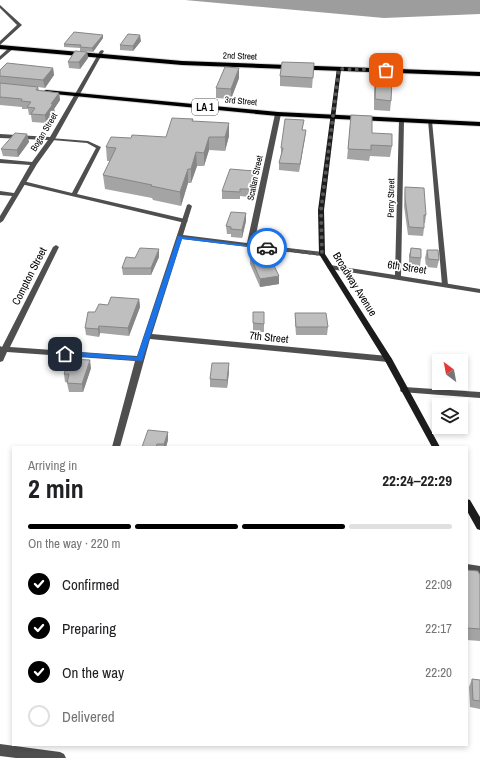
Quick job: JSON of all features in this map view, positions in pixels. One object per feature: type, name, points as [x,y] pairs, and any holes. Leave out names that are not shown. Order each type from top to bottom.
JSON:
[{"type":"main road","name":"2nd Street","points":[[0,47],[100,53],[194,64],[480,74]]},
{"type":"main road","name":"Broadway Avenue","points":[[339,69],[321,210],[322,254],[388,359],[435,446]]},
{"type":"main road","name":"3rd Street","points":[[38,91],[278,114],[480,124]]},
{"type":"main road","points":[[468,505],[480,526]]},
{"type":"street","points":[[0,6],[20,25],[0,44]]},
{"type":"street","points":[[0,59],[12,48]]},
{"type":"street","name":"Bogan Street","points":[[0,221],[34,164],[52,139],[100,53]]},
{"type":"street","name":"Scallan Street","points":[[250,246],[278,114]]},
{"type":"street","name":"Perry Street","points":[[398,276],[401,120]]},
{"type":"street","points":[[0,136],[52,139]]},
{"type":"street","points":[[0,161],[34,164]]},
{"type":"street","points":[[0,193],[16,195]]},
{"type":"street","points":[[116,446],[140,359],[149,336],[190,206]]},
{"type":"street","points":[[180,237],[322,254]]},
{"type":"street","name":"Compton Street","points":[[0,359],[2,349],[56,247]]},
{"type":"street","name":"6th Street","points":[[330,267],[398,276],[480,291]]},
{"type":"street","name":"7th Street","points":[[149,336],[388,359]]},
{"type":"street","points":[[2,349],[140,359]]},
{"type":"street","points":[[404,390],[480,395]]},
{"type":"street","points":[[468,568],[480,570]]},
{"type":"street","points":[[0,750],[33,752],[60,758]]},
{"type":"lane","points":[[430,121],[445,285]]},
{"type":"lane","points":[[52,139],[88,142],[99,148],[74,195]]},
{"type":"lane","points":[[23,183],[185,221]]},
{"type":"shaded area","points":[[185,0],[480,0],[480,14],[384,18]]},
{"type":"building","points":[[74,32],[103,35],[92,48],[80,47],[81,45],[64,44]]},
{"type":"building","points":[[128,34],[140,35],[133,46],[120,45]]},
{"type":"building","points":[[75,51],[87,52],[79,62],[68,62]]},
{"type":"building","points":[[282,62],[314,63],[313,78],[280,76]]},
{"type":"building","points":[[7,63],[53,68],[43,80],[0,76],[0,70]]},
{"type":"building","points":[[225,67],[239,68],[231,89],[216,88]]},
{"type":"building","points":[[376,78],[392,80],[391,101],[375,99]]},
{"type":"building","points":[[0,83],[38,87],[36,90],[59,93],[45,115],[31,114],[35,108],[27,107],[31,102],[21,101],[22,99],[0,97]]},
{"type":"building","points":[[351,115],[372,116],[372,133],[392,134],[392,146],[371,145],[371,150],[348,149]]},
{"type":"building","points":[[172,118],[193,119],[192,121],[229,123],[225,137],[209,137],[204,153],[196,152],[191,169],[188,169],[180,192],[103,175],[116,148],[106,147],[111,137],[131,138],[132,135],[166,137]]},
{"type":"building","points":[[285,119],[304,120],[302,130],[306,130],[300,164],[279,163],[283,148],[281,148]]},
{"type":"building","points":[[15,133],[27,134],[17,150],[1,149]]},
{"type":"building","points":[[230,169],[254,171],[249,189],[240,189],[240,192],[222,191]]},
{"type":"building","points":[[405,187],[424,188],[426,215],[424,215],[424,228],[409,227]]},
{"type":"building","points":[[231,212],[246,213],[242,230],[231,229],[231,227],[226,226]]},
{"type":"building","points":[[140,248],[159,249],[151,268],[122,268],[126,257],[135,258]]},
{"type":"building","points":[[411,248],[421,249],[421,258],[410,257]]},
{"type":"building","points":[[427,250],[438,250],[439,260],[428,259]]},
{"type":"building","points":[[268,253],[279,276],[260,279],[250,256]]},
{"type":"building","points":[[111,297],[139,299],[128,328],[99,326],[98,329],[85,328],[88,312],[95,312],[99,304],[108,305]]},
{"type":"building","points":[[253,312],[264,312],[264,324],[253,323]]},
{"type":"building","points":[[295,313],[326,313],[328,327],[296,327]]},
{"type":"building","points":[[69,359],[90,360],[82,384],[67,383],[69,374],[64,374]]},
{"type":"building","points":[[212,363],[229,363],[227,380],[210,379]]},
{"type":"building","points":[[148,430],[168,432],[164,444],[157,444],[156,446],[142,446]]},
{"type":"building","points":[[468,570],[478,571],[480,575],[480,629],[468,628]]},
{"type":"building","points":[[472,679],[480,680],[480,701],[473,700]]},
{"type":"way so far","points":[[267,248],[322,254],[321,210],[339,69],[386,70]]},
{"type":"route","points":[[65,354],[140,359],[149,336],[180,237],[267,248]]}]
